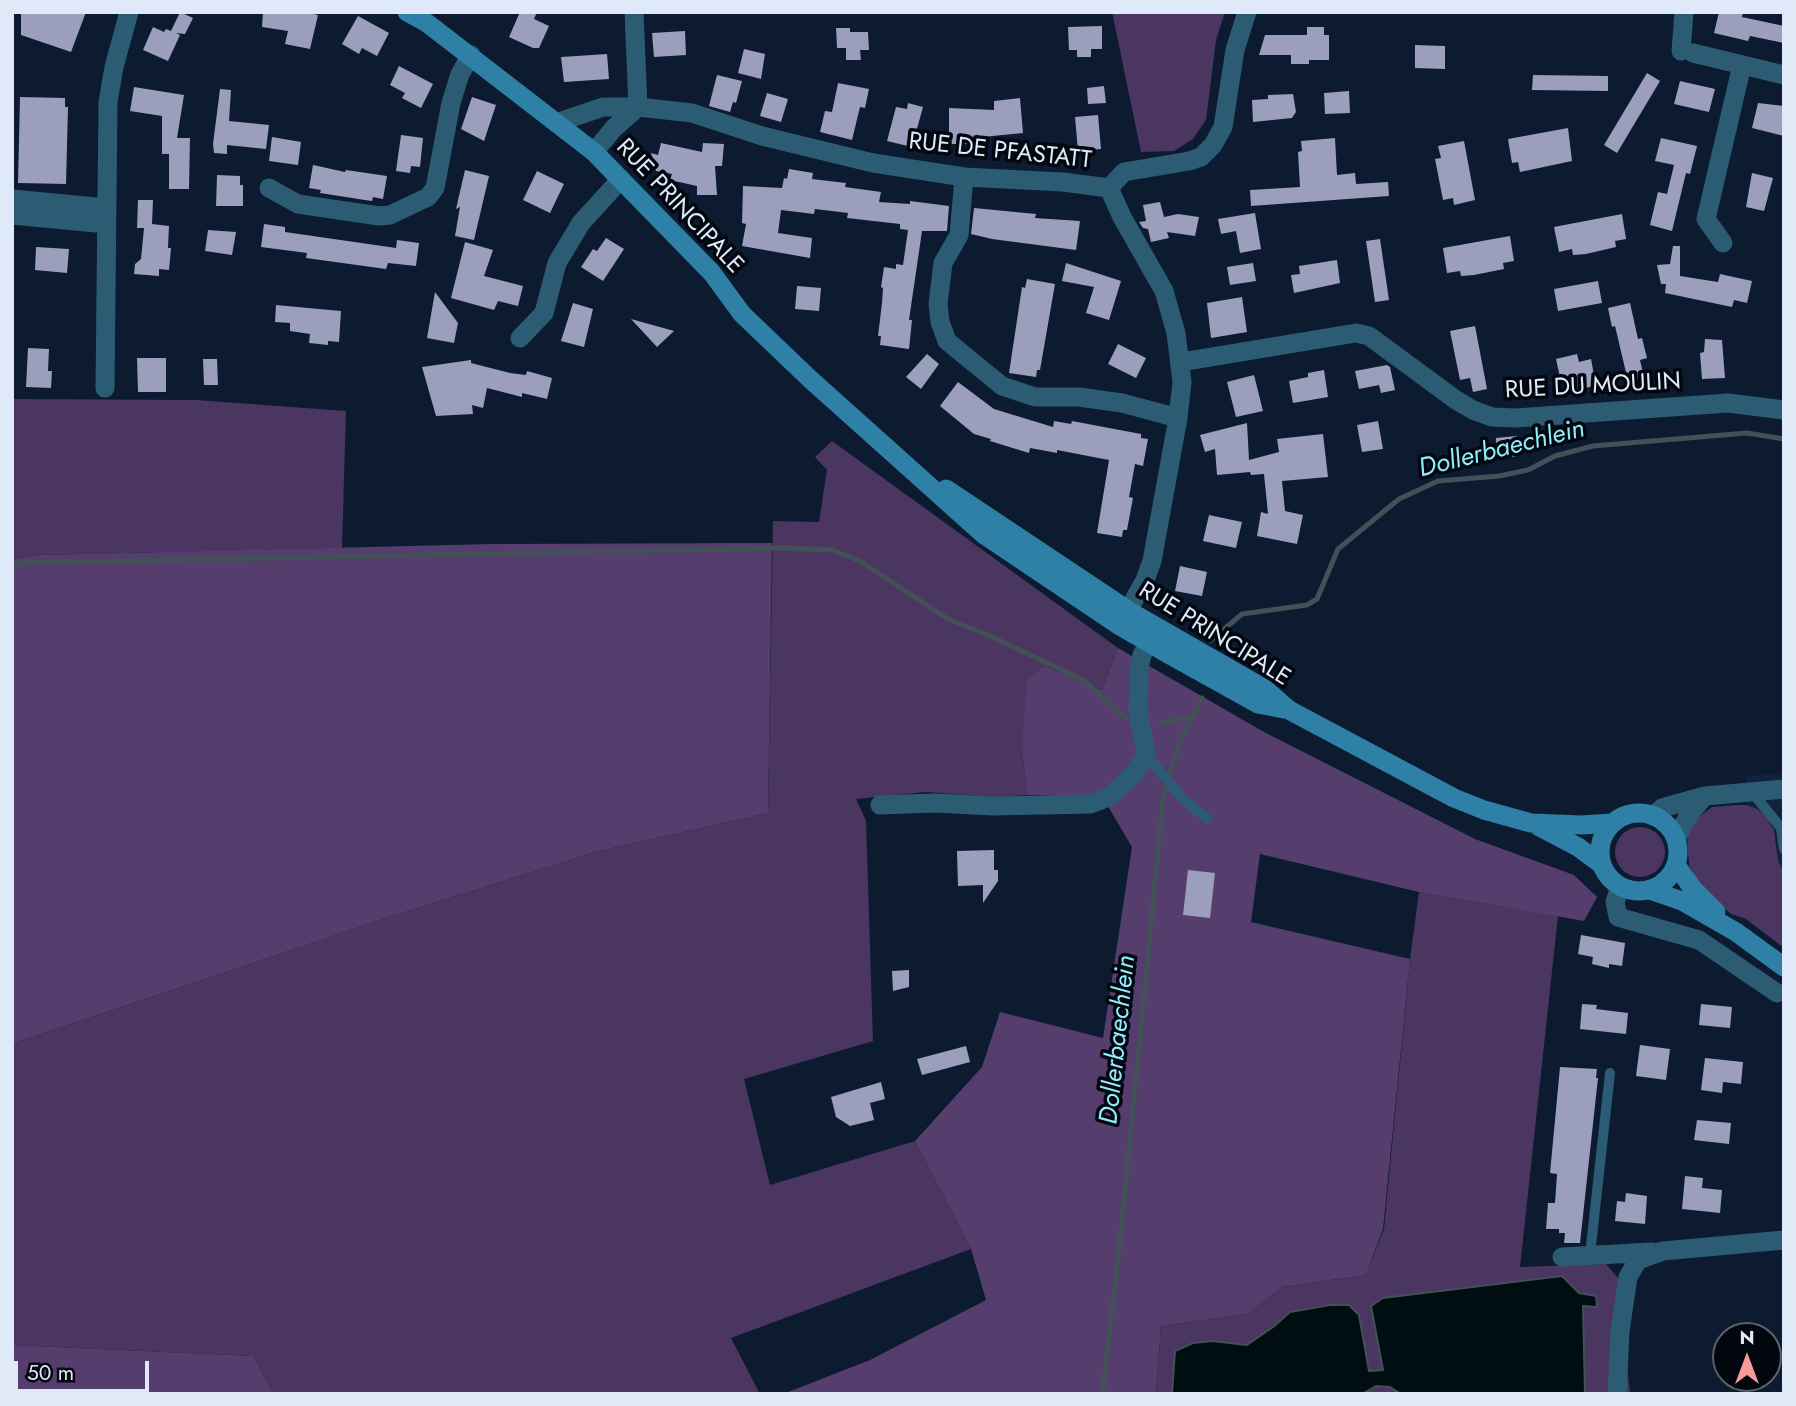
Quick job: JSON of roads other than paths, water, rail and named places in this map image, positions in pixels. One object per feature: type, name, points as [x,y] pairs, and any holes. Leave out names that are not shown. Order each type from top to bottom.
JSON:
[{"type":"main road","name":"RUE PRINCIPALE","points":[[407,12],[471,55],[594,152],[712,273],[742,314],[896,457],[967,502],[1124,619],[1258,704],[1289,710],[1454,798],[1484,810],[1531,822]]},
{"type":"main road","points":[[1531,822],[1578,847],[1601,864],[1611,881],[1620,887],[1640,892],[1661,885],[1671,876],[1678,856],[1676,838],[1663,821],[1653,816],[1632,813],[1612,823],[1605,831],[1601,842],[1601,864]]},
{"type":"main road","points":[[1531,822],[1582,825],[1612,823]]},
{"type":"main road","points":[[1676,865],[1693,889],[1737,932]]},
{"type":"main road","points":[[1650,890],[1682,901],[1737,932],[1784,967]]},
{"type":"street","points":[[105,388],[108,102],[114,67],[129,12]]},
{"type":"street","points":[[594,152],[614,128],[638,107],[634,12]]},
{"type":"street","points":[[1109,188],[1124,172],[1189,161],[1201,157],[1213,145],[1223,127],[1235,50],[1247,12]]},
{"type":"street","points":[[1685,12],[1687,52],[1784,75]]},
{"type":"street","points":[[269,188],[298,204],[379,216],[390,215],[428,197],[435,188],[451,103],[460,74],[471,55]]},
{"type":"street","points":[[1723,243],[1706,219],[1742,65]]},
{"type":"street","name":"RUE DE PFASTATT","points":[[556,123],[603,107],[638,107],[692,113],[762,136],[873,163],[964,177],[1063,182],[1109,188],[1122,217],[1164,290],[1181,362],[1178,418],[1152,561],[1124,619]]},
{"type":"street","points":[[964,177],[959,234],[943,263],[938,304],[940,322],[947,341],[1002,386],[1024,394],[1122,403],[1178,418]]},
{"type":"street","points":[[520,338],[544,313],[557,263],[581,223],[621,179]]},
{"type":"street","points":[[12,199],[107,216]]},
{"type":"street","points":[[12,215],[107,216]]},
{"type":"street","name":"RUE DU MOULIN","points":[[1181,362],[1356,333],[1369,336],[1456,400],[1492,417],[1516,418],[1728,403],[1784,410]]},
{"type":"street","points":[[880,805],[1091,804],[1110,797],[1134,774],[1146,754],[1138,711],[1138,678],[1139,667],[1152,635]]},
{"type":"street","points":[[1653,816],[1662,808],[1705,796],[1784,789]]},
{"type":"street","points":[[1676,838],[1690,813],[1705,796]]},
{"type":"street","points":[[1620,887],[1615,902],[1618,917],[1699,940],[1777,993]]},
{"type":"street","points":[[1562,1257],[1784,1240]]},
{"type":"street","points":[[1617,1394],[1620,1331],[1628,1277],[1638,1260],[1663,1251]]},
{"type":"lane","points":[[1146,754],[1181,797],[1207,819]]},
{"type":"lane","points":[[1752,791],[1781,828],[1784,849]]},
{"type":"lane","points":[[1590,1255],[1610,1073]]},
{"type":"waterway","name":"Dollerbaechlein","points":[[1210,641],[1242,614],[1307,605],[1317,599],[1338,549],[1399,499],[1438,481],[1499,476],[1528,470],[1555,456],[1593,446],[1747,433],[1784,439]]},
{"type":"waterway","points":[[12,563],[784,548],[832,550],[860,561],[948,619],[1083,680],[1126,718]]},
{"type":"waterway","name":"Dollerbaechlein","points":[[1102,1394],[1119,1251],[1163,800],[1179,743],[1202,698]]},
{"type":"waterway","points":[[1160,723],[1192,717]]}]
